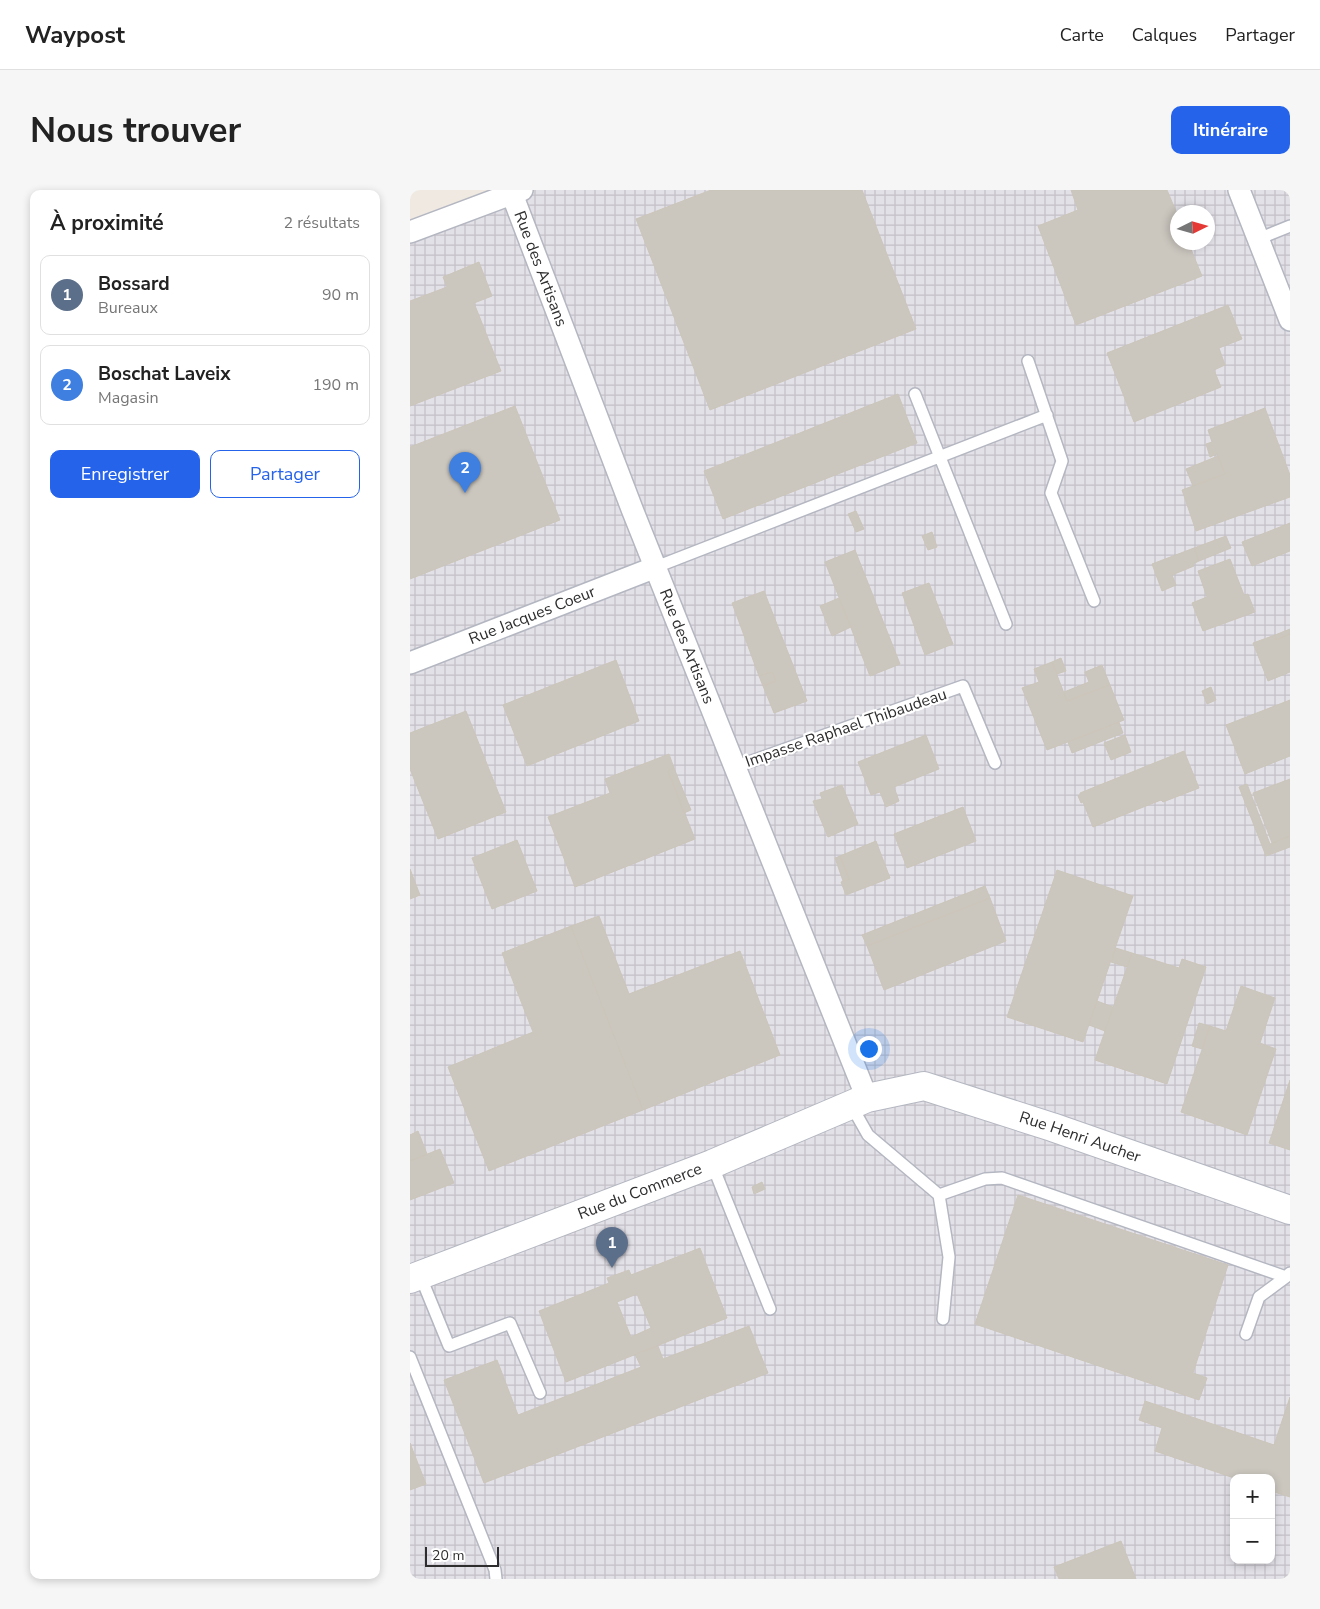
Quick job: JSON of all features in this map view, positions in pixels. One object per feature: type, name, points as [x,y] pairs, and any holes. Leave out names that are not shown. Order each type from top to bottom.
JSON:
[{"type":"street","points":[[1239,190],[1290,320]]},
{"type":"street","points":[[410,232],[517,192]]},
{"type":"street","name":"Rue des Artisans","points":[[517,192],[656,567],[735,766],[859,1101]]},
{"type":"street","name":"Rue Jacques Coeur","points":[[410,663],[656,567]]},
{"type":"street","name":"Rue Henri Aucher","points":[[859,1101],[924,1086],[1052,1127],[1290,1210]]},
{"type":"street","name":"Rue du Commerce","points":[[415,1277],[712,1164],[859,1101]]},
{"type":"lane","points":[[1258,239],[1290,226]]},
{"type":"lane","points":[[1028,361],[1062,461],[1051,493],[1094,601]]},
{"type":"lane","points":[[915,394],[1006,624]]},
{"type":"lane","points":[[656,567],[1047,415]]},
{"type":"lane","name":"Impasse Raphael Thibaudeau","points":[[735,766],[963,686],[995,763]]},
{"type":"lane","points":[[859,1101],[868,1135],[939,1195],[949,1257],[942,1320]]},
{"type":"lane","points":[[712,1164],[770,1309]]},
{"type":"lane","points":[[939,1195],[985,1179],[1002,1178],[1288,1275]]},
{"type":"lane","points":[[1246,1334],[1259,1297],[1288,1275]]},
{"type":"lane","points":[[415,1277],[449,1346],[510,1323],[540,1393]]},
{"type":"lane","points":[[410,1356],[495,1570],[496,1579]]},
{"type":"shaded area","points":[[526,190],[1290,190],[1290,1579],[410,1579],[410,242]]},
{"type":"building","points":[[711,190],[862,190],[916,329],[710,410],[636,219]]},
{"type":"building","points":[[1071,190],[1167,190],[1173,205],[1170,205],[1170,250],[1191,250],[1202,276],[1076,325],[1038,226],[1078,210]]},
{"type":"building","points":[[479,262],[492,296],[474,303],[501,371],[410,406],[410,301],[447,287],[443,277]]},
{"type":"building","points":[[1228,305],[1242,339],[1219,348],[1225,365],[1214,370],[1221,387],[1134,422],[1107,353]]},
{"type":"building","points":[[898,394],[917,443],[723,519],[704,471]]},
{"type":"building","points":[[515,406],[560,520],[410,579],[410,447]]},
{"type":"building","points":[[1265,408],[1290,475],[1290,497],[1196,531],[1182,490],[1225,474],[1217,454],[1210,457],[1206,444],[1212,442],[1208,430]]},
{"type":"building","points":[[1218,456],[1225,474],[1193,486],[1186,469]]},
{"type":"building","points":[[856,511],[864,529],[856,532],[848,514]]},
{"type":"building","points":[[1290,523],[1290,551],[1252,566],[1242,542]]},
{"type":"building","points":[[932,532],[937,547],[928,550],[922,536]]},
{"type":"building","points":[[1226,536],[1231,548],[1199,561],[1194,548]]},
{"type":"building","points":[[1194,548],[1199,561],[1193,564],[1194,566],[1172,575],[1176,585],[1162,591],[1152,564]]},
{"type":"building","points":[[855,550],[900,664],[870,676],[825,562]]},
{"type":"building","points":[[1230,559],[1244,595],[1248,594],[1255,612],[1203,631],[1192,603],[1207,597],[1198,571]]},
{"type":"building","points":[[929,583],[953,644],[925,655],[902,593]]},
{"type":"building","points":[[764,591],[807,701],[774,713],[763,686],[776,681],[772,672],[759,676],[732,603]]},
{"type":"building","points":[[839,598],[851,627],[832,636],[820,606]]},
{"type":"building","points":[[1290,629],[1290,634],[1276,640],[1275,635]]},
{"type":"building","points":[[1290,634],[1290,672],[1268,681],[1253,643],[1275,635],[1276,640]]},
{"type":"building","points":[[1061,658],[1066,671],[1057,674],[1052,662]]},
{"type":"building","points":[[616,660],[639,721],[527,766],[503,705]]},
{"type":"building","points":[[1052,662],[1067,701],[1110,685],[1124,720],[1047,750],[1022,688],[1039,682],[1034,669]]},
{"type":"building","points":[[1102,665],[1110,685],[1067,701],[1064,692],[1089,682],[1085,672]]},
{"type":"building","points":[[772,672],[776,681],[763,686],[759,676]]},
{"type":"building","points":[[1211,687],[1216,700],[1207,704],[1202,691]]},
{"type":"building","points":[[1290,700],[1290,756],[1245,774],[1226,725]]},
{"type":"building","points":[[466,711],[506,812],[438,839],[410,769],[410,733]]},
{"type":"building","points":[[1119,722],[1123,733],[1072,753],[1068,742]]},
{"type":"building","points":[[926,735],[939,769],[894,787],[899,801],[886,807],[880,792],[871,795],[858,762]]},
{"type":"building","points":[[1125,735],[1131,752],[1111,760],[1104,743]]},
{"type":"building","points":[[1184,751],[1199,788],[1163,802],[1161,800],[1093,827],[1083,802],[1081,803],[1078,796],[1080,793]]},
{"type":"building","points":[[669,754],[674,768],[668,771],[695,839],[575,887],[548,817],[610,793],[605,779]]},
{"type":"building","points":[[674,768],[691,810],[684,813],[668,771]]},
{"type":"building","points":[[1290,779],[1290,836],[1272,843],[1253,793]]},
{"type":"building","points":[[1247,784],[1270,844],[1290,836],[1290,847],[1266,856],[1239,787]]},
{"type":"building","points":[[842,785],[858,824],[828,837],[813,801],[822,799],[820,793]]},
{"type":"building","points":[[963,807],[976,841],[907,868],[894,834]]},
{"type":"building","points":[[517,840],[537,891],[492,909],[472,858]]},
{"type":"building","points":[[876,841],[890,878],[846,895],[841,882],[849,879],[840,856]]},
{"type":"building","points":[[840,856],[849,879],[843,881],[835,858]]},
{"type":"building","points":[[410,869],[420,895],[410,899]]},
{"type":"building","points":[[1057,870],[1133,896],[1083,1042],[1007,1017]]},
{"type":"building","points":[[985,886],[990,898],[867,946],[862,935]]},
{"type":"building","points":[[990,898],[1006,941],[884,990],[867,946]]},
{"type":"building","points":[[599,916],[629,994],[740,951],[780,1055],[643,1110],[571,926]]},
{"type":"building","points":[[571,926],[643,1110],[489,1171],[448,1067],[533,1032],[502,953]]},
{"type":"building","points":[[1116,948],[1132,953],[1127,967],[1111,962]]},
{"type":"building","points":[[1132,953],[1179,968],[1182,959],[1206,967],[1167,1084],[1095,1060]]},
{"type":"building","points":[[1241,986],[1275,998],[1260,1043],[1276,1049],[1247,1135],[1181,1112],[1210,1026],[1226,1031]]},
{"type":"building","points":[[1097,1001],[1113,1007],[1105,1031],[1089,1025]]},
{"type":"building","points":[[1199,1023],[1210,1026],[1202,1049],[1192,1046]]},
{"type":"building","points":[[1290,1080],[1290,1150],[1269,1143]]},
{"type":"building","points":[[418,1131],[427,1154],[410,1161],[410,1135]]},
{"type":"building","points":[[440,1149],[454,1183],[410,1200],[410,1161]]},
{"type":"building","points":[[762,1182],[765,1189],[754,1194],[752,1187]]},
{"type":"building","points":[[1018,1195],[1228,1265],[1193,1373],[1207,1378],[1199,1400],[975,1324]]},
{"type":"building","points":[[700,1248],[727,1318],[566,1382],[539,1311],[609,1283],[607,1278],[629,1270],[631,1275]],"holes":[[[637,1294],[651,1328],[631,1337],[617,1302]]]},
{"type":"building","points":[[749,1326],[768,1373],[484,1483],[444,1380],[497,1360],[518,1415],[641,1367],[635,1354],[658,1346],[663,1359]]},
{"type":"building","points":[[1290,1397],[1290,1497],[1275,1492],[1275,1474],[1230,1474],[1230,1477],[1155,1451],[1162,1428],[1139,1420],[1145,1401],[1274,1445]]},
{"type":"building","points":[[410,1443],[426,1484],[410,1490]]},
{"type":"building","points":[[1121,1541],[1136,1579],[1059,1579],[1054,1567]]},
{"type":"place","name":"Boschat Laveix","points":[[465,493]]},
{"type":"place","name":"Bossard","points":[[612,1268]]}]
